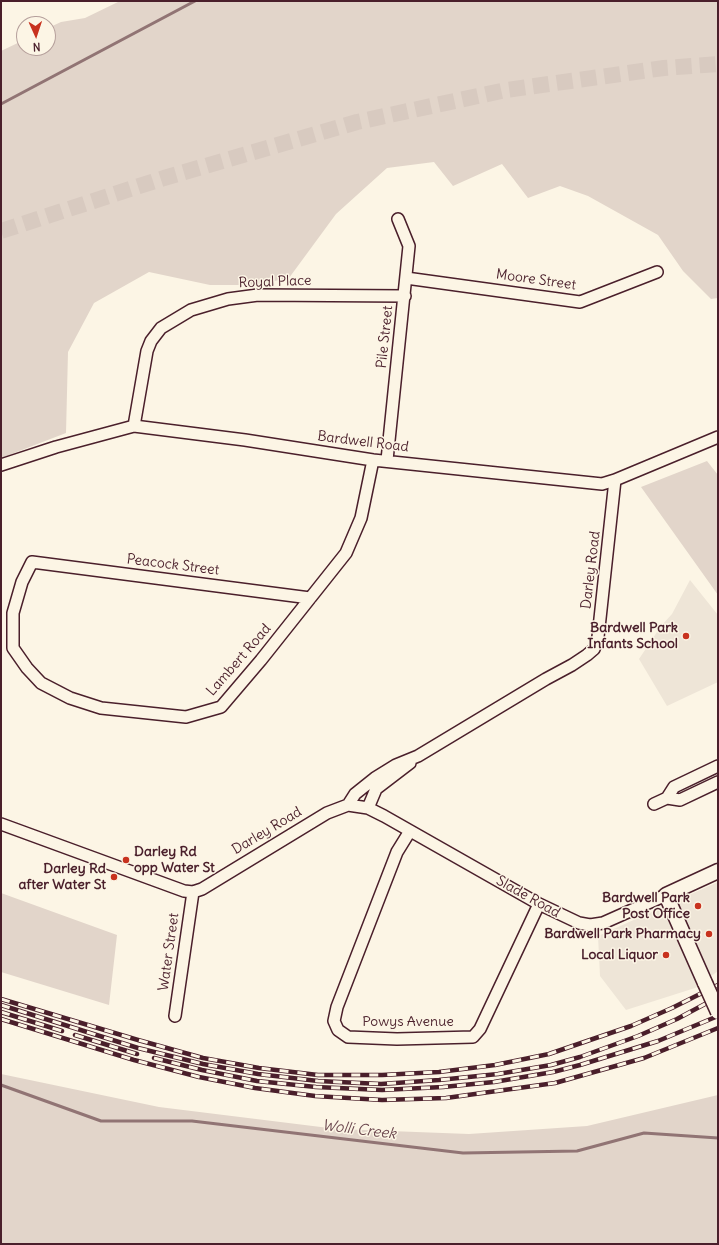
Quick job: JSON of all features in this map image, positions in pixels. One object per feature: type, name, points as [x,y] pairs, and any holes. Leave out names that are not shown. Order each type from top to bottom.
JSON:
[{"type":"main road","name":"Slade Road","points":[[666,895],[718,871]]},
{"type":"main road","points":[[666,895],[718,1012]]},
{"type":"street","name":"Pile Street","points":[[387,460],[409,246],[398,219]]},
{"type":"street","name":"Moore Street","points":[[406,278],[580,302],[657,272]]},
{"type":"street","name":"Royal Place","points":[[134,426],[147,350],[151,341],[161,328],[191,310],[228,299],[258,295],[405,296]]},
{"type":"street","name":"Bardwell Road","points":[[1,465],[49,449],[134,426],[245,440],[373,460],[387,460],[591,484],[615,480],[717,442]]},
{"type":"street","name":"Lambert Road","points":[[32,562],[22,582],[13,613],[13,648],[27,668],[41,683],[70,698],[101,708],[186,717],[221,707],[261,660],[346,553],[361,518],[373,460]]},
{"type":"street","name":"Darley Road","points":[[193,892],[202,889],[337,807],[348,805],[368,808],[376,789],[418,756],[546,678],[587,656],[594,649],[598,637],[615,480]]},
{"type":"street","name":"Peacock Street","points":[[32,562],[310,598]]},
{"type":"street","name":"Darley Road","points":[[348,805],[355,794],[363,786],[396,766],[418,756]]},
{"type":"street","points":[[654,804],[667,798],[674,787],[718,766]]},
{"type":"street","points":[[667,798],[680,800],[718,782]]},
{"type":"street","name":"Slade Road","points":[[368,808],[539,904],[573,921],[590,925],[610,921],[666,895]]},
{"type":"street","points":[[1,824],[184,891],[193,892]]},
{"type":"street","name":"Powys Avenue","points":[[410,832],[397,852],[337,1007],[334,1021],[338,1030],[348,1036],[397,1039],[473,1037],[480,1029],[539,904]]},
{"type":"street","name":"Water Street","points":[[175,1016],[193,892]]},
{"type":"shaded area","points":[[120,1],[718,1],[718,298],[711,299],[683,271],[658,235],[588,196],[560,186],[528,198],[502,164],[453,186],[434,162],[387,168],[336,214],[289,278],[255,285],[210,285],[149,272],[94,303],[68,352],[66,433],[1,458],[1,51],[16,44],[16,56],[56,56],[56,24],[85,18]]},
{"type":"shaded area","points":[[707,461],[718,475],[718,595],[641,487]]},
{"type":"shaded area","name":"Bardwell Park Infants School","points":[[690,580],[718,615],[718,682],[667,706],[639,659],[661,626],[672,614]]},
{"type":"shaded area","points":[[718,882],[718,971],[695,988],[626,1010],[600,976],[598,936]]},
{"type":"shaded area","points":[[1,893],[117,935],[109,1005],[1,972]]},
{"type":"shaded area","points":[[1,1074],[159,1107],[337,1129],[469,1134],[587,1126],[718,1095],[718,1244],[1,1244]]},
{"type":"waterway","points":[[1,104],[195,1]]},
{"type":"waterway","name":"Wolli Creek","points":[[1,1085],[101,1121],[192,1121],[463,1153],[577,1151],[644,1133],[718,1138]]},
{"type":"tunnel","points":[[1,231],[164,178],[357,122],[506,90],[664,68],[718,64]]},
{"type":"railway","points":[[1,999],[203,1058],[259,1068],[318,1075],[382,1075],[439,1072],[495,1065],[549,1054],[631,1026],[718,985]]},
{"type":"railway","points":[[1,1005],[138,1048],[203,1064],[258,1074],[318,1081],[381,1084],[498,1074],[551,1065],[580,1057],[638,1036],[677,1019],[718,997]]},
{"type":"railway","points":[[1,1012],[62,1031]]},
{"type":"railway","points":[[154,1058],[202,1070],[257,1081],[316,1087],[382,1090],[443,1087],[494,1082],[553,1072],[658,1041],[718,1016]]},
{"type":"railway","points":[[1,1019],[134,1060],[199,1077],[255,1088],[315,1096],[382,1100],[446,1098],[555,1083],[644,1058],[718,1028]]},
{"type":"railway","points":[[75,1035],[137,1054]]},
{"type":"place","name":"Bardwell Park Infants School","points":[[686,636]]},
{"type":"place","name":"Darley Rd opp Water St","points":[[126,860]]},
{"type":"place","name":"Darley Rd after Water St","points":[[114,877]]},
{"type":"place","name":"Bardwell Park Post Office","points":[[698,906]]},
{"type":"place","name":"Bardwell Park Pharmacy","points":[[709,934]]},
{"type":"place","name":"Local Liquor","points":[[666,955]]}]
